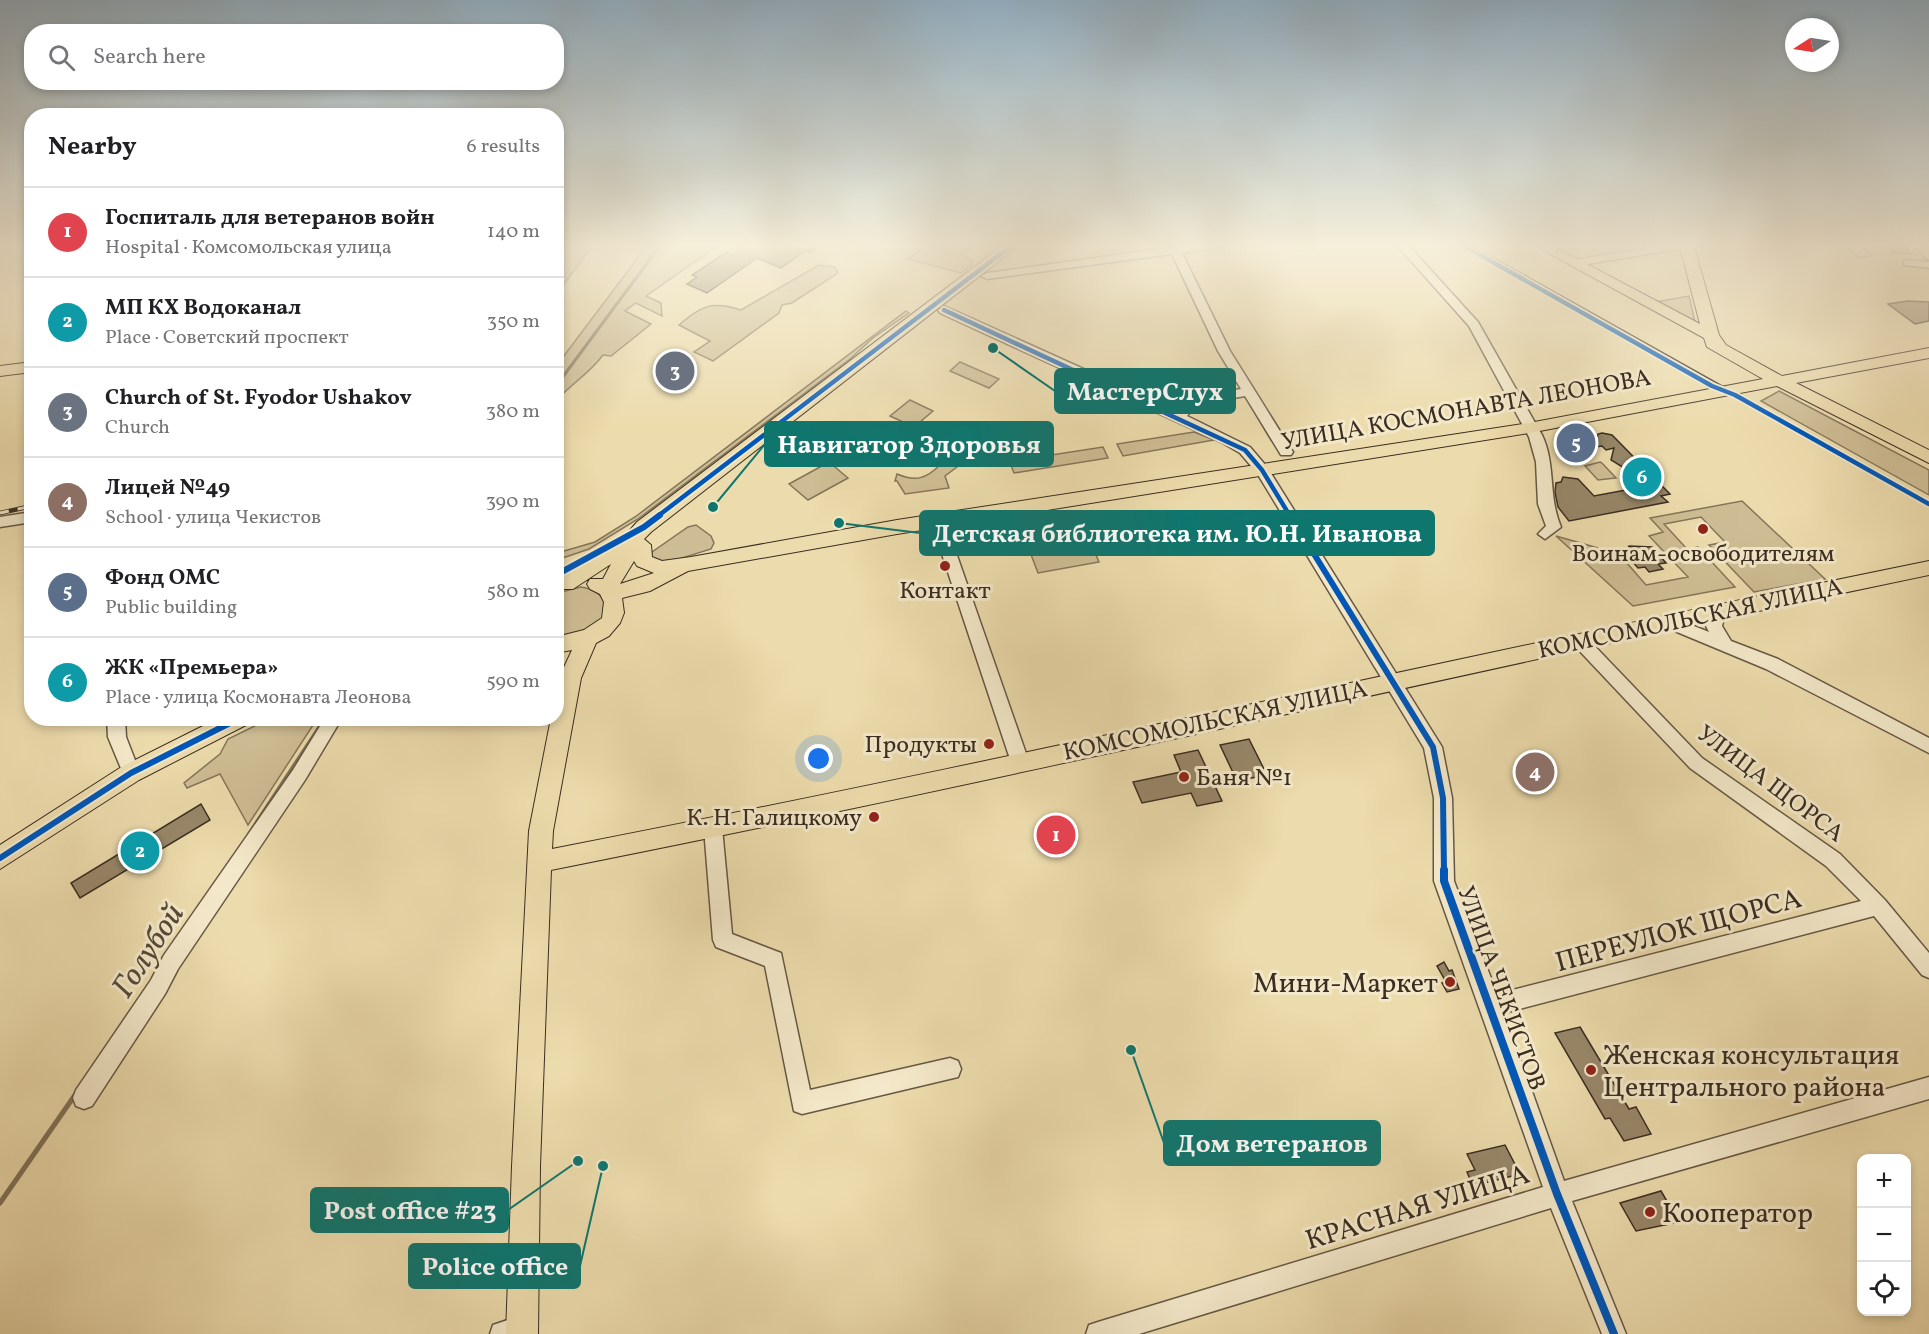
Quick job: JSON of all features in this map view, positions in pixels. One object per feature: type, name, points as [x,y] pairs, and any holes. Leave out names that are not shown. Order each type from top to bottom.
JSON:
[{"type":"main road","points":[[609,591],[621,563],[642,536],[936,305]]},
{"type":"main road","points":[[564,580],[642,536],[950,305]]},
{"type":"main road","points":[[1653,305],[1711,336]]},
{"type":"main road","points":[[1704,305],[1711,341],[1724,354],[1929,462]]},
{"type":"main road","name":"УЛИЦА КОСМОНАВТА ЛЕОНОВА","points":[[642,536],[640,551],[644,561],[661,568],[692,564],[938,520],[1529,428],[1929,353]]},
{"type":"main road","points":[[0,371],[24,368]]},
{"type":"main road","points":[[0,379],[24,376]]},
{"type":"main road","points":[[1775,381],[1929,457]]},
{"type":"main road","name":"УЛИЦА КОСМОНАВТА ЛЕОНОВА","points":[[609,591],[643,586],[692,564]]},
{"type":"main road","name":"КОМСОМОЛЬСКАЯ УЛИЦА","points":[[540,862],[712,828],[1579,640],[1717,614],[1929,568]]},
{"type":"main road","points":[[564,582],[596,584],[609,591],[615,604],[612,616],[605,628],[587,640],[564,644]]},
{"type":"main road","points":[[564,698],[570,678],[587,640]]},
{"type":"main road","points":[[0,858],[131,773],[224,726]]},
{"type":"main road","points":[[515,1332],[526,1166],[542,817],[555,729]]},
{"type":"street","points":[[1202,305],[1224,351],[1286,452]]},
{"type":"street","points":[[1456,305],[1474,325],[1529,428],[1537,435],[1545,499],[1554,527],[1545,534]]},
{"type":"street","name":"УЛИЦА ЧЕКИСТОВ","points":[[944,310],[1245,450],[1262,470],[1394,681],[1432,747],[1443,798],[1444,881],[1557,1194],[1614,1334]]},
{"type":"street","points":[[1222,396],[1248,392]]},
{"type":"street","points":[[1179,418],[1191,402],[1207,398]]},
{"type":"street","points":[[0,522],[24,518]]},
{"type":"street","points":[[938,520],[1020,762]]},
{"type":"street","points":[[1717,614],[1714,626],[1724,642]]},
{"type":"street","points":[[1671,623],[1724,642],[1849,702],[1929,746]]},
{"type":"street","name":"УЛИЦА ЩОРСА","points":[[1579,640],[1658,726],[1696,763],[1833,860],[1878,906],[1929,968]]},
{"type":"street","points":[[116,726],[117,737],[131,773]]},
{"type":"street","points":[[84,1098],[158,987],[171,962],[299,775],[329,726]]},
{"type":"street","points":[[712,828],[723,940],[774,960],[802,1102],[950,1069]]},
{"type":"street","name":"ПЕРЕУЛОК ЩОРСА","points":[[1491,1006],[1878,906]]},
{"type":"street","name":"КРАСНАЯ УЛИЦА","points":[[1098,1334],[1680,1157],[1929,1088]]},
{"type":"shaded area","points":[[602,305],[633,305],[625,311],[651,324],[611,356],[603,355],[564,393],[564,356]]},
{"type":"shaded area","points":[[641,305],[661,305],[662,316]]},
{"type":"shaded area","points":[[749,305],[782,305],[779,313],[713,361],[694,352],[710,341],[679,325],[694,313],[708,307],[722,306],[741,310]]},
{"type":"shaded area","points":[[1662,305],[1691,305],[1695,322]]},
{"type":"shaded area","points":[[906,311],[909,313],[873,338],[850,359],[638,519],[589,549],[564,558],[564,551],[595,542],[635,517]]},
{"type":"shaded area","points":[[960,362],[999,379],[989,388],[950,371]]},
{"type":"shaded area","points":[[1779,391],[1929,470],[1929,495],[1761,401]]},
{"type":"shaded area","points":[[910,400],[933,411],[914,427],[890,416]]},
{"type":"shaded area","points":[[986,425],[984,433],[989,444],[959,452],[961,464],[945,476],[949,488],[905,494],[895,481],[897,474],[920,478],[930,473],[941,464],[919,457],[946,439],[952,445]]},
{"type":"shaded area","points":[[1194,432],[1214,440],[1123,456],[1117,444]]},
{"type":"shaded area","points":[[1035,438],[1045,456],[1103,447],[1108,458],[1014,473],[1004,448],[1009,443]]},
{"type":"shaded area","points":[[829,462],[848,478],[808,500],[789,484]]},
{"type":"shaded area","points":[[1600,462],[1616,478],[1598,480],[1585,466]]},
{"type":"shaded area","points":[[1742,501],[1825,579],[1754,592],[1709,545],[1725,542],[1701,517],[1664,524],[1687,549],[1698,547],[1735,587],[1633,606],[1556,536],[1619,554],[1646,585],[1688,577],[1649,536],[1663,532],[1650,518]]},
{"type":"shaded area","points":[[696,525],[711,536],[714,543],[711,549],[663,564],[650,556],[652,552],[688,527]]},
{"type":"shaded area","points":[[1087,534],[1099,562],[1038,573],[1027,544]]},
{"type":"shaded area","points":[[581,587],[601,596],[605,608],[600,621],[590,629],[564,637],[564,591]]},
{"type":"shaded area","points":[[255,726],[312,726],[248,825],[220,774],[187,788],[184,783],[220,754],[228,739]]},
{"type":"building","points":[[1890,305],[1929,305],[1929,321],[1915,324]]},
{"type":"building","points":[[1598,434],[1612,435],[1670,494],[1661,496],[1668,502],[1569,521],[1558,507],[1555,492],[1556,483],[1561,482],[1563,477],[1578,479],[1594,496],[1642,487],[1621,466],[1611,460],[1614,448],[1606,450],[1602,446],[1582,449],[1586,453],[1575,455],[1561,440],[1581,437],[1584,440],[1597,438]]},
{"type":"building","points":[[1629,546],[1652,547],[1666,563],[1658,564],[1663,569],[1649,572],[1645,567],[1638,568],[1625,553]]},
{"type":"building","points":[[1249,739],[1267,775],[1237,781],[1220,745]]},
{"type":"building","name":"Баня №1","points":[[1198,750],[1222,801],[1197,806],[1191,793],[1142,803],[1133,782],[1181,772],[1174,755]]},
{"type":"building","points":[[201,804],[210,820],[80,898],[71,883]]},
{"type":"building","name":"Мини-Маркет","points":[[1444,962],[1449,971],[1452,970],[1459,989],[1447,992],[1442,983],[1446,982],[1437,966]]},
{"type":"building","name":"Женская консультация Центрального района","points":[[1580,1027],[1629,1109],[1636,1107],[1651,1134],[1624,1141],[1610,1118],[1605,1119],[1555,1033]]},
{"type":"building","points":[[1505,1145],[1520,1174],[1473,1186],[1467,1172],[1475,1170],[1467,1154]]},
{"type":"building","name":"Кооператор","points":[[1661,1191],[1679,1222],[1636,1231],[1620,1203]]},
{"type":"waterway","name":"Голубой","points":[[564,375],[616,305]]},
{"type":"waterway","name":"Голубой","points":[[249,834],[320,726]]},
{"type":"waterway","name":"Голубой","points":[[0,1203],[75,1095]]},
{"type":"tram line","points":[[1578,305],[1929,502]]},
{"type":"railway","points":[[0,513],[24,508]]},
{"type":"cycle path","points":[[564,571],[644,527],[934,305]]},
{"type":"cycle path","points":[[1569,305],[1929,504]]},
{"type":"cycle path","points":[[944,310],[1228,440],[1245,450],[1262,470],[1433,747],[1443,798],[1444,881],[1557,1194],[1614,1334]]},
{"type":"cycle path","points":[[0,858],[131,773],[224,726]]},
{"type":"place","name":"МастерСлух","points":[[993,348]]},
{"type":"place","name":"Church of St. Fyodor Ushakov","points":[[675,371]]},
{"type":"place","name":"Фонд ОМС","points":[[1576,443]]},
{"type":"place","name":"ЖК «Премьера»","points":[[1642,477]]},
{"type":"place","name":"Навигатор Здоровья","points":[[713,507]]},
{"type":"place","name":"Детская библиотека им. Ю.Н. Иванова","points":[[839,523]]},
{"type":"place","name":"Воинам-освободителям","points":[[1703,529]]},
{"type":"place","name":"Контакт","points":[[945,566]]},
{"type":"place","name":"Продукты","points":[[989,744]]},
{"type":"place","name":"Лицей №49","points":[[1535,772]]},
{"type":"place","name":"Баня №1","points":[[1184,777]]},
{"type":"place","name":"К. Н. Галицкому","points":[[874,817]]},
{"type":"place","name":"Госпиталь для ветеранов войн","points":[[1056,835]]},
{"type":"place","name":"МП КХ Водоканал","points":[[140,851]]},
{"type":"place","name":"Мини-Маркет","points":[[1450,982]]},
{"type":"place","name":"Дом ветеранов","points":[[1131,1050]]},
{"type":"place","name":"Женская консультация Центрального района","points":[[1591,1070]]},
{"type":"place","name":"Post office #23","points":[[578,1161]]},
{"type":"place","name":"Police office","points":[[603,1166]]},
{"type":"place","name":"Кооператор","points":[[1650,1212]]}]
